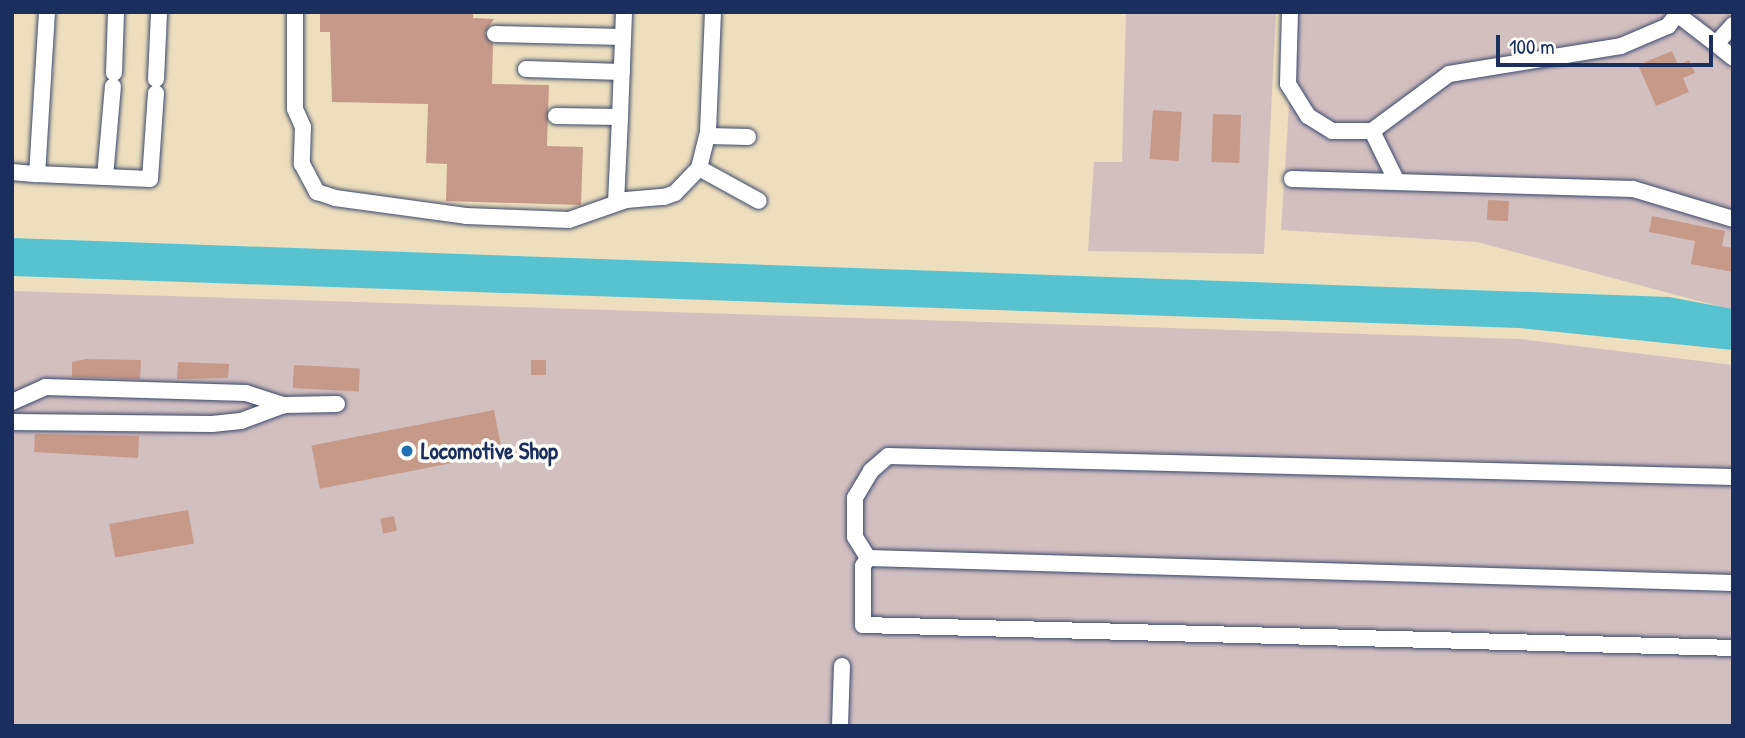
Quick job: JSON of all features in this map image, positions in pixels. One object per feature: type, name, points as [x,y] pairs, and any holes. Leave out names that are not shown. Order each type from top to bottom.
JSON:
[{"type":"street","points":[[37,174],[47,12]]},
{"type":"street","points":[[106,177],[114,80],[116,12]]},
{"type":"street","points":[[12,172],[150,179],[159,12]]},
{"type":"street","points":[[295,12],[295,109],[303,127],[302,164],[317,192],[335,198],[479,217],[569,220],[616,203],[675,192],[699,168],[708,136],[713,12]]},
{"type":"street","points":[[616,203],[624,12]]},
{"type":"street","points":[[1290,12],[1288,84],[1308,116],[1332,131],[1372,131],[1449,74],[1621,46],[1668,26],[1678,13],[1733,58]]},
{"type":"street","points":[[1716,44],[1733,25]]},
{"type":"street","points":[[495,34],[623,37]]},
{"type":"street","points":[[526,69],[622,72]]},
{"type":"street","points":[[556,117],[620,117]]},
{"type":"street","points":[[1372,131],[1396,180]]},
{"type":"street","points":[[708,136],[748,137]]},
{"type":"street","points":[[699,168],[759,201]]},
{"type":"street","points":[[1292,179],[1633,189],[1733,219]]},
{"type":"street","points":[[12,402],[45,387],[246,393],[284,405],[337,404]]},
{"type":"street","points":[[12,422],[212,424],[241,421],[284,405]]},
{"type":"street","points":[[868,558],[855,537],[855,498],[871,471],[888,456],[1733,477]]},
{"type":"street","points":[[868,558],[1733,583]]},
{"type":"street","points":[[868,558],[863,566],[863,625],[1733,648]]},
{"type":"street","points":[[840,726],[842,666]]},
{"type":"shaded area","points":[[1126,12],[1276,12],[1264,254],[1088,251],[1094,162],[1122,162]]},
{"type":"shaded area","points":[[1295,12],[1733,12],[1733,310],[1477,242],[1281,230]]},
{"type":"shaded area","points":[[12,291],[1519,339],[1733,365],[1733,726],[12,726]]},
{"type":"water","points":[[12,238],[1669,297],[1733,309],[1733,350],[1519,328],[12,276]]},
{"type":"building","points":[[320,12],[473,12],[473,18],[494,19],[485,33],[493,44],[492,84],[549,85],[547,146],[583,147],[581,205],[446,201],[447,164],[426,163],[428,104],[332,102],[330,32],[320,32]]},
{"type":"building","points":[[1672,51],[1678,65],[1689,60],[1695,73],[1683,78],[1689,92],[1656,106],[1638,65]]},
{"type":"building","points":[[1153,110],[1182,112],[1179,161],[1150,159]]},
{"type":"building","points":[[1213,114],[1241,115],[1239,163],[1211,162]]},
{"type":"building","points":[[1488,200],[1509,201],[1508,221],[1487,220]]},
{"type":"building","points":[[1652,216],[1725,231],[1722,246],[1733,248],[1733,272],[1691,264],[1695,241],[1649,232]]},
{"type":"building","points":[[86,359],[141,360],[140,379],[72,377],[72,362]]},
{"type":"building","points":[[531,360],[546,360],[546,375],[531,375]]},
{"type":"building","points":[[178,362],[229,364],[228,378],[177,379]]},
{"type":"building","points":[[294,365],[360,368],[359,391],[293,388]]},
{"type":"building","name":"Locomotive Shop","points":[[494,410],[502,453],[320,489],[311,445]]},
{"type":"building","points":[[35,434],[139,436],[138,458],[34,452]]},
{"type":"building","points":[[188,510],[194,543],[115,557],[109,524]]},
{"type":"building","points":[[394,516],[397,531],[383,533],[380,519]]},
{"type":"place","name":"Locomotive Shop","points":[[407,451]]}]
